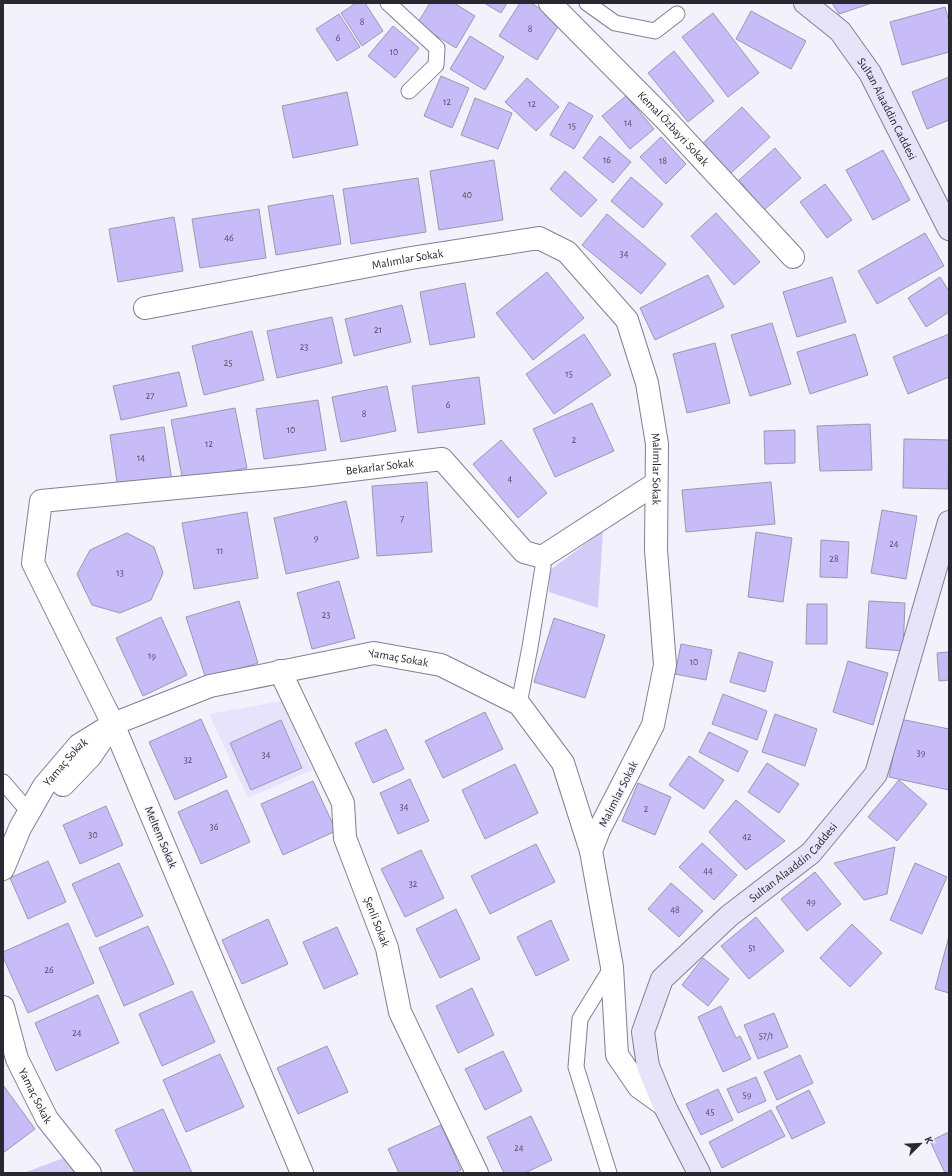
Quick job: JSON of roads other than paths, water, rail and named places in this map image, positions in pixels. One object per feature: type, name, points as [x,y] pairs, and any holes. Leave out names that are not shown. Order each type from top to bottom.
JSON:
[{"type":"street","name":"Kemal Özbayri Sokak","points":[[550,3],[668,122],[792,257]]},
{"type":"street","name":"Sultan Alaaddin Caddesi","points":[[805,3],[840,31],[870,73],[949,229]]},
{"type":"street","name":"Malımlar Sokak","points":[[145,308],[410,258],[539,238],[567,252],[627,320],[647,383],[657,444],[655,484],[656,550],[665,665],[653,725],[599,830],[591,851]]},
{"type":"street","name":"Bekarlar Sokak","points":[[41,502],[302,476],[442,459],[524,552],[542,557]]},
{"type":"street","points":[[542,557],[655,484]]},
{"type":"street","name":"Meltem Sokak","points":[[41,502],[33,563],[114,724],[302,1173]]},
{"type":"street","name":"Sultan Alaaddin Caddesi","points":[[699,1173],[664,1105],[648,1066],[643,1032],[662,979],[729,916],[811,853],[876,774],[949,522]]},
{"type":"street","name":"Yamaç Sokak","points":[[29,812],[54,795],[90,757],[114,724],[210,686],[374,653],[441,665],[519,704],[563,763],[591,851]]},
{"type":"street","name":"Şenli Sokak","points":[[280,671],[343,803],[345,838],[387,948],[400,1012],[477,1173]]},
{"type":"street","points":[[3,869],[29,812]]},
{"type":"street","points":[[591,851],[612,967],[616,1055],[639,1087],[664,1105]]},
{"type":"street","name":"Yamaç Sokak","points":[[3,1007],[17,1059],[47,1119],[90,1173]]},
{"type":"lane","points":[[388,3],[437,48],[436,65],[409,91]]},
{"type":"lane","points":[[588,3],[615,23],[654,31],[677,14]]},
{"type":"lane","points":[[519,704],[543,567],[542,557]]},
{"type":"lane","points":[[3,782],[29,812]]},
{"type":"lane","points":[[609,1173],[576,1067],[580,1019],[612,967]]}]
